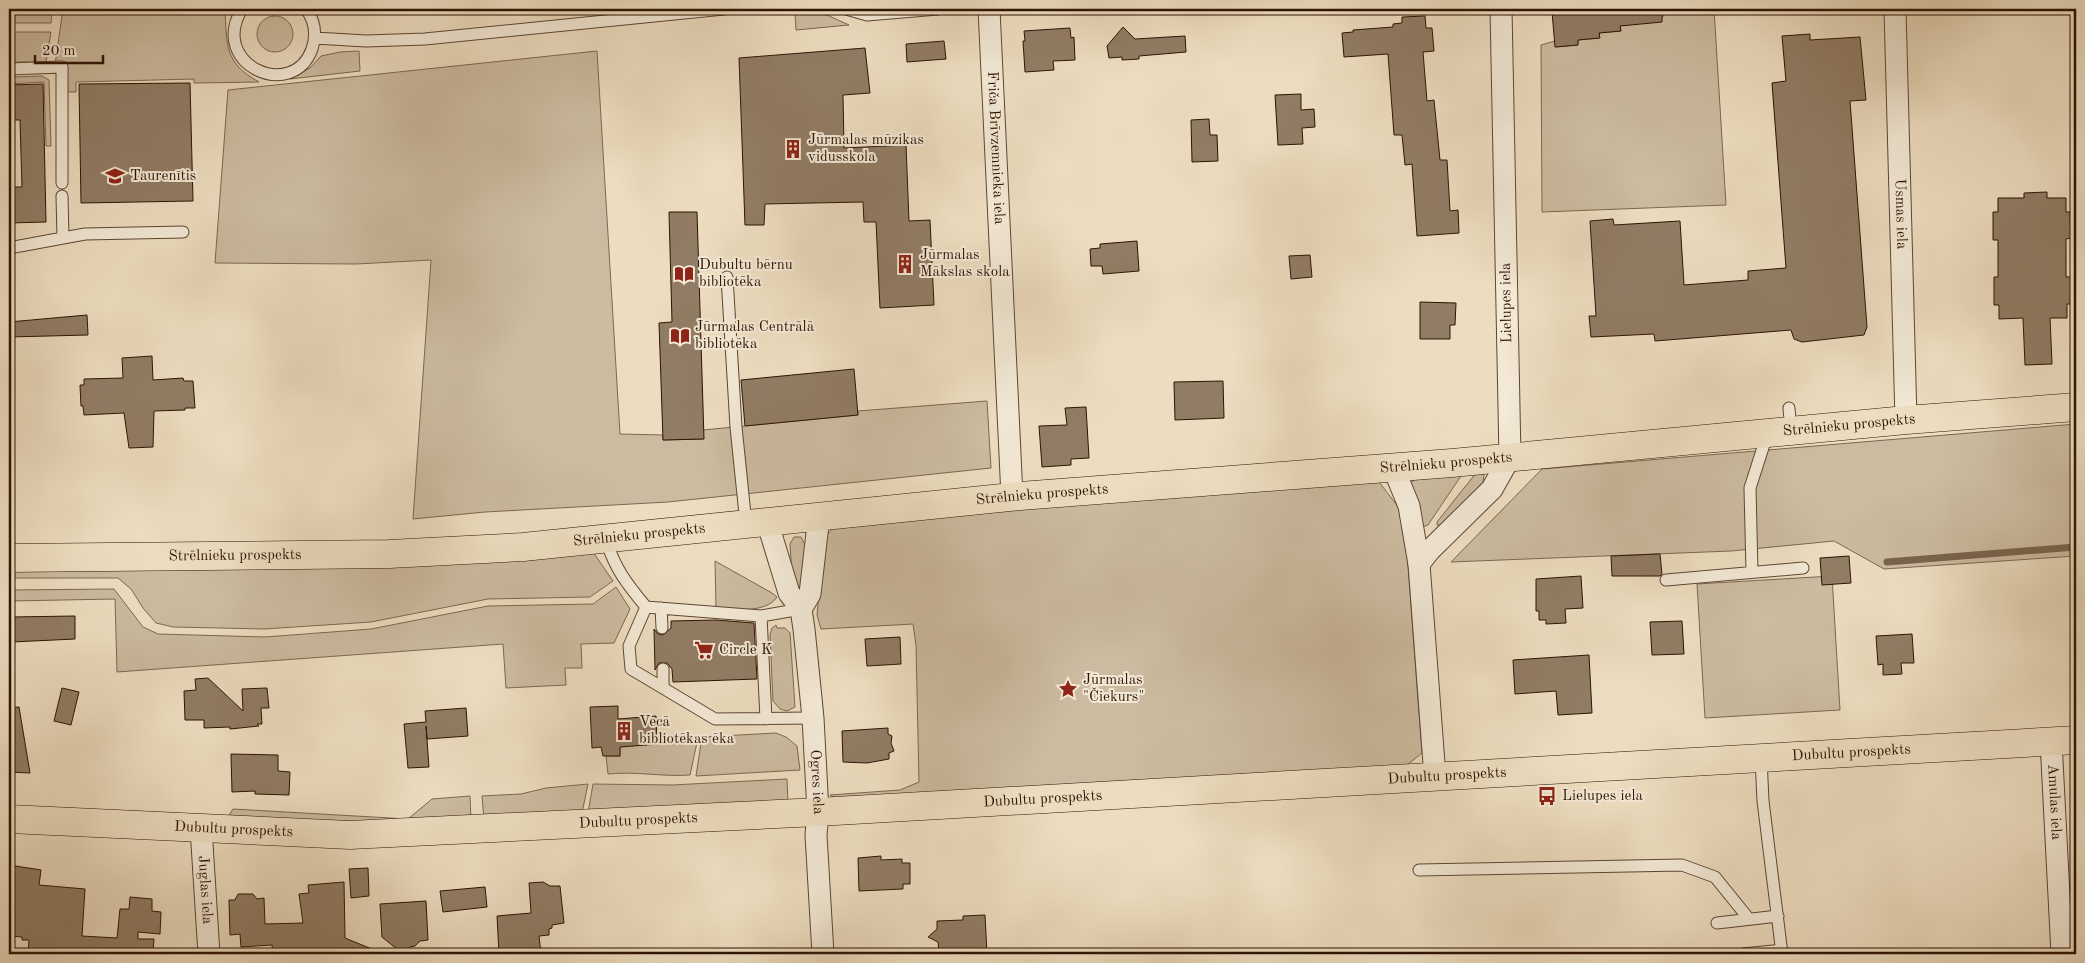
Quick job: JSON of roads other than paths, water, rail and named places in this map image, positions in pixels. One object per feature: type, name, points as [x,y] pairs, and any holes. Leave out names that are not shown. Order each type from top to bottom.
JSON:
[{"type":"main road","name":"Strēlnieku prospekts","points":[[9,558],[389,554],[523,547],[1012,497],[1510,457],[1783,424],[1906,420],[2076,407]]},
{"type":"main road","name":"Dubultu prospekts","points":[[9,819],[350,835],[818,812],[2064,740]]},
{"type":"street","name":"Friča Brīvzemnieka iela","points":[[989,9],[1012,497]]},
{"type":"street","name":"Lielupes iela","points":[[1502,9],[1510,457]]},
{"type":"street","name":"Usmas iela","points":[[1895,9],[1906,420]]},
{"type":"street","points":[[1419,564],[1492,489],[1510,457]]},
{"type":"street","points":[[1393,467],[1409,506],[1419,564],[1435,777]]},
{"type":"street","name":"Ogres iela","points":[[801,609],[810,594],[819,516]]},
{"type":"street","name":"Ogres iela","points":[[756,523],[789,593],[801,609],[813,718],[818,812],[816,835],[823,954]]},
{"type":"street","name":"Amulas iela","points":[[2062,954],[2064,740]]},
{"type":"street","name":"Juglas iela","points":[[200,828],[209,954]]},
{"type":"lane","points":[[242,9],[235,21],[233,34],[236,48],[247,64],[264,74],[277,75],[290,72],[301,65],[310,55],[316,38],[311,16],[306,9]]},
{"type":"lane","points":[[316,38],[366,41],[425,39],[724,9]]},
{"type":"lane","points":[[846,9],[867,15],[938,9]]},
{"type":"lane","points":[[9,69],[62,67],[62,182]]},
{"type":"lane","points":[[62,196],[63,238]]},
{"type":"lane","points":[[9,248],[85,234],[183,232]]},
{"type":"lane","points":[[728,277],[736,427],[756,523]]},
{"type":"lane","points":[[1752,572],[1750,488],[1783,424]]},
{"type":"lane","points":[[606,540],[612,561],[622,578],[646,607],[761,616],[801,609]]},
{"type":"lane","points":[[1666,580],[1803,568]]},
{"type":"lane","points":[[646,607],[629,646],[631,669],[715,719],[813,718]]},
{"type":"lane","points":[[661,608],[662,628]]},
{"type":"lane","points":[[761,616],[766,719]]},
{"type":"lane","points":[[663,670],[663,688]]},
{"type":"lane","points":[[1743,954],[1782,952],[1762,801],[1761,758]]},
{"type":"lane","points":[[1419,870],[1682,865],[1715,877],[1749,919]]},
{"type":"lane","points":[[1717,923],[1778,916]]},
{"type":"waterway","points":[[1887,562],[2076,547]]},
{"type":"place","name":"Jūrmalas mūzikas vidusskola","points":[[793,149]]},
{"type":"place","name":"Taurenītis","points":[[115,176]]},
{"type":"place","name":"Jūrmalas Mākslas skola","points":[[905,264]]},
{"type":"place","name":"Dubultu bērnu bibliotēka","points":[[684,274]]},
{"type":"place","name":"Jūrmalas Centrālā bibliotēka","points":[[680,336]]},
{"type":"place","name":"Circle K","points":[[704,650]]},
{"type":"place","name":"Jūrmalas \"Čiekurs\"","points":[[1068,689]]},
{"type":"place","name":"Vecā bibliotēkas ēka","points":[[624,731]]},
{"type":"place","name":"Lielupes iela","points":[[1547,796]]}]
